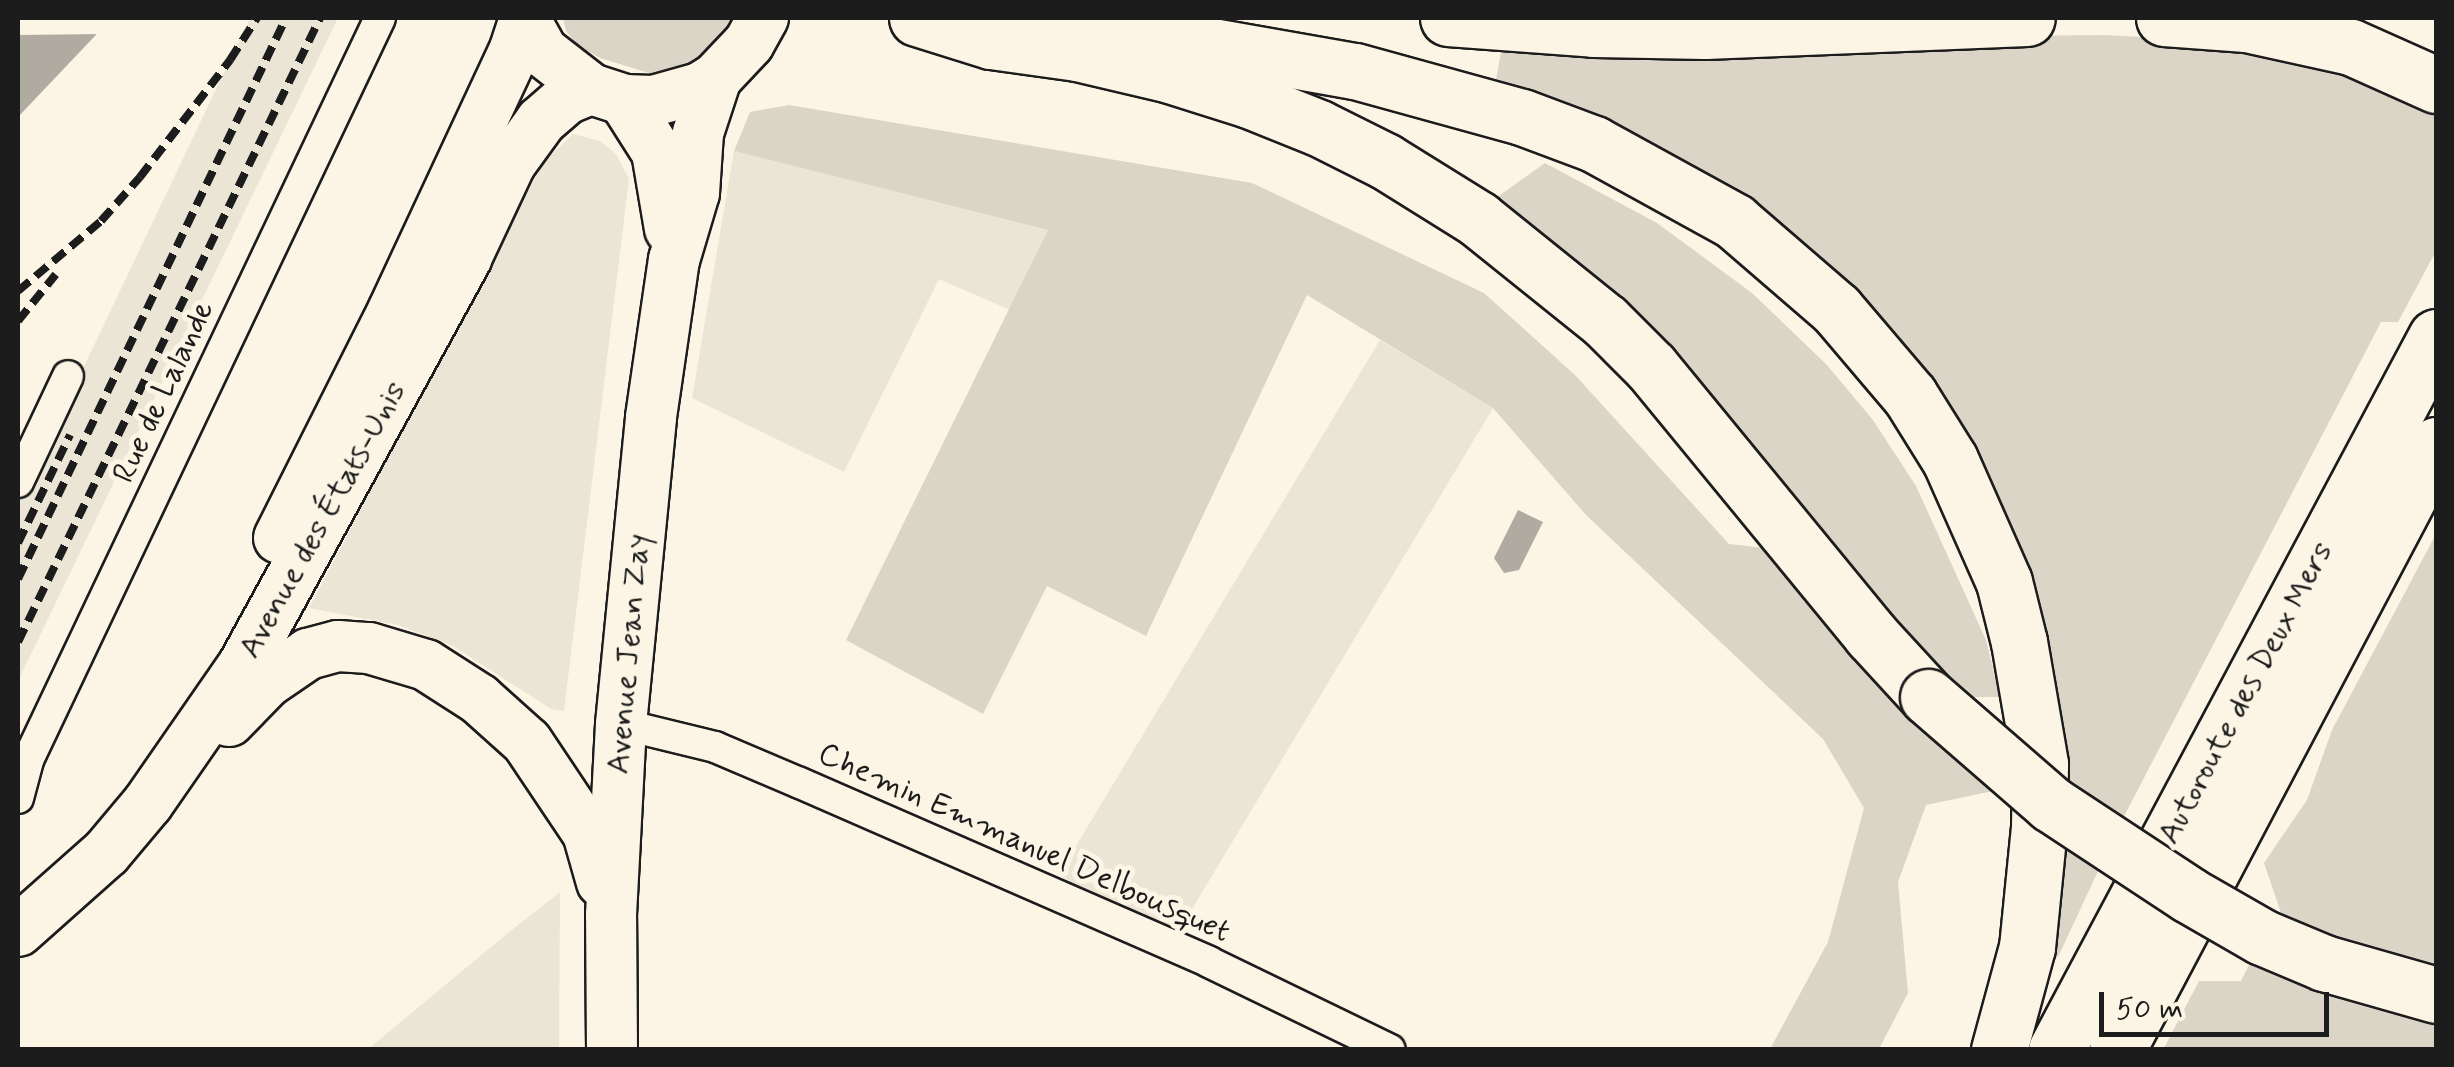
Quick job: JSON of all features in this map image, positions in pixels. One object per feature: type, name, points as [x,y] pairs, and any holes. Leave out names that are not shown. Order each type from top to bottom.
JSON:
[{"type":"highway","points":[[917,18],[991,41],[1077,54],[1170,75],[1249,100],[1320,128],[1385,161],[1478,219],[1580,300],[1651,367],[1870,635],[1928,697],[2051,804],[2189,895],[2262,936],[2324,963],[2436,995]]},
{"type":"highway","points":[[1010,18],[1207,44],[1355,72],[1522,117],[1594,144],[1734,221],[1836,309],[1910,396],[1950,460],[2004,582],[2019,642],[2040,764],[2039,827],[2027,947],[1999,1050]]},
{"type":"highway","points":[[1448,18],[1594,29],[1705,31],[2027,18]]},
{"type":"highway","points":[[2164,18],[2246,24],[2351,47],[2434,83]]},
{"type":"highway","points":[[2417,428],[2436,319]]},
{"type":"highway","name":"Autoroute des Deux Mers","points":[[2117,1050],[2417,428],[2436,336]]},
{"type":"highway","name":"Autoroute des Deux Mers","points":[[2056,1050],[2417,428]]},
{"type":"main road","name":"Avenue Jean Zay","points":[[524,18],[542,50],[608,95],[657,152],[674,260]]},
{"type":"main road","name":"Avenue des États-Unis","points":[[22,911],[171,729],[234,627],[393,311],[515,49],[524,18]]},
{"type":"main road","points":[[608,95],[676,97],[716,78],[749,43],[763,18]]},
{"type":"main road","name":"Avenue Jean Zay","points":[[612,1050],[612,915],[621,724],[648,436],[674,260],[694,193],[702,111],[716,78]]},
{"type":"main road","name":"Avenue des États-Unis","points":[[22,911],[106,853],[148,803],[244,666],[457,275],[510,164],[541,121],[566,99],[608,95]]},
{"type":"main road","points":[[148,803],[267,682],[308,654],[338,646],[397,653],[426,665],[479,699],[526,742],[588,833],[612,915]]},
{"type":"main road","points":[[526,742],[558,747],[594,744],[621,724]]},
{"type":"street","name":"Rue de Lalande","points":[[18,798],[28,760],[380,18]]},
{"type":"street","points":[[18,482],[68,376]]},
{"type":"street","name":"Chemin Emmanuel Delbousquet","points":[[621,724],[715,748],[800,783],[1209,962],[1390,1050]]},
{"type":"shaded area","points":[[18,18],[112,18],[18,117]]},
{"type":"shaded area","points":[[250,18],[338,18],[18,681],[18,505]]},
{"type":"shaded area","points":[[563,18],[744,18],[709,59],[652,74],[600,58],[577,45],[566,31]]},
{"type":"shaded area","points":[[2105,35],[2194,40],[2348,72],[2436,110],[2436,251],[2398,322],[2381,322],[2120,824],[2062,774],[2053,666],[2032,587],[1993,493],[1590,117],[1496,80],[1503,41]]},
{"type":"shaded area","points":[[789,105],[1252,183],[1484,293],[1575,375],[1729,544],[1765,548],[1993,791],[1926,805],[1898,882],[1908,993],[1879,1049],[1770,1049],[1828,942],[1864,808],[1823,739],[1586,515],[1493,408],[1307,295],[1146,636],[1047,586],[983,714],[846,640],[1048,230],[734,151],[750,112]]},
{"type":"shaded area","points":[[573,134],[600,141],[616,154],[629,179],[564,711],[551,709],[453,646],[398,625],[309,608],[543,163]]},
{"type":"shaded area","points":[[734,151],[1048,230],[1010,310],[939,279],[844,472],[692,398]]},
{"type":"shaded area","points":[[1545,163],[1657,223],[1752,293],[1826,364],[1873,420],[1916,486],[1986,640],[2000,697],[1964,697],[1489,203]]},
{"type":"shaded area","points":[[1380,340],[1493,408],[1172,943],[1059,875]]},
{"type":"shaded area","points":[[1518,510],[1543,522],[1519,570],[1504,573],[1494,558]]},
{"type":"shaded area","points":[[2436,534],[2436,969],[2308,929],[2281,913],[2264,863],[2307,800],[2332,730]]},
{"type":"shaded area","points":[[2061,838],[2100,867],[2058,957],[2048,960]]},
{"type":"shaded area","points":[[560,892],[559,1049],[368,1049],[508,933]]},
{"type":"shaded area","points":[[2253,957],[2436,1020],[2436,1049],[2163,1050],[2199,981],[2241,981]]},
{"type":"pier","points":[[18,18],[117,18],[104,34],[18,35]]},
{"type":"railway","points":[[18,291],[101,221],[140,177],[230,60],[257,18]]},
{"type":"railway","points":[[18,579],[286,18]]},
{"type":"railway","points":[[18,642],[320,18]]},
{"type":"railway","points":[[18,321],[56,274]]},
{"type":"railway","points":[[18,543],[70,435]]}]
